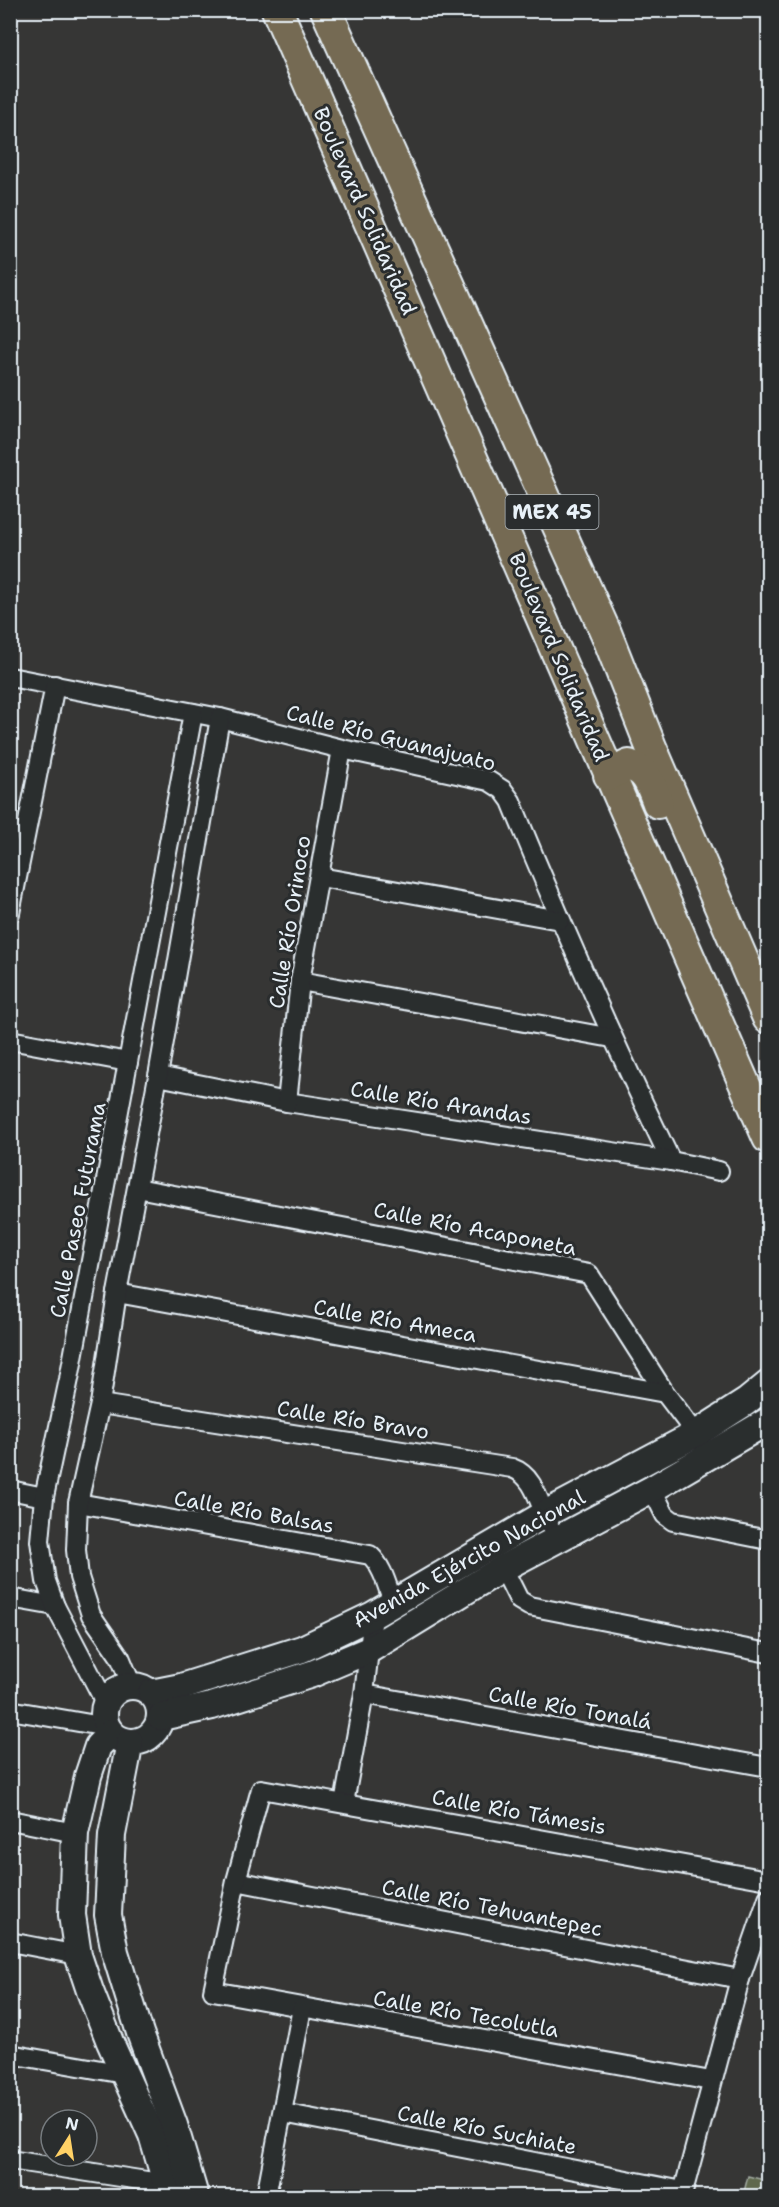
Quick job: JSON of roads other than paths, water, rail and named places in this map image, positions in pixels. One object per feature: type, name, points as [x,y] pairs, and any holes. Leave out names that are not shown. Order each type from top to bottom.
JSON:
[{"type":"highway","name":"Boulevard Solidaridad","points":[[277,10],[768,1138]]},
{"type":"highway","name":"MEX 45","points":[[326,10],[606,633],[651,747],[768,1018]]},
{"type":"highway","points":[[609,775],[629,765],[639,768],[646,776],[704,901],[734,941]]},
{"type":"main road","name":"Avenida Ejército Nacional","points":[[142,1690],[182,1688],[302,1648],[383,1608],[493,1546],[544,1514],[696,1434],[746,1402],[768,1384]]},
{"type":"main road","name":"Avenida Ejército Nacional","points":[[160,1717],[212,1706],[256,1692],[312,1674],[369,1650],[503,1568],[708,1458],[768,1421]]},
{"type":"main road","points":[[114,1727],[139,1742],[154,1733],[160,1717],[160,1708],[142,1690],[121,1688],[112,1694],[114,1727],[125,1777],[112,1835],[108,1915],[115,1952],[140,2033],[174,2125],[195,2196]]},
{"type":"main road","points":[[114,1727],[98,1746],[88,1776],[75,1833],[72,1915],[78,1955],[102,2021],[152,2135],[168,2190]]},
{"type":"street","name":"Calle Río Guanajuato","points":[[10,677],[220,718],[342,749],[489,781],[502,790],[511,801],[612,1038],[671,1161]]},
{"type":"street","points":[[10,913],[19,821],[55,685]]},
{"type":"street","name":"Calle Paseo Futurama","points":[[114,1727],[55,1606],[46,1581],[40,1541],[44,1497],[77,1335],[193,713]]},
{"type":"street","points":[[142,1690],[91,1615],[79,1577],[76,1550],[78,1503],[100,1404],[108,1343],[158,1076],[220,718]]},
{"type":"street","name":"Calle Río Orinoco","points":[[287,1102],[300,981],[342,749]]},
{"type":"street","points":[[320,877],[560,920]]},
{"type":"street","points":[[300,981],[612,1038]]},
{"type":"street","points":[[133,1035],[163,1041]]},
{"type":"street","points":[[10,1040],[128,1062]]},
{"type":"street","name":"Calle Río Arandas","points":[[158,1076],[287,1102],[671,1161],[719,1171]]},
{"type":"street","points":[[117,1122],[147,1128]]},
{"type":"street","name":"Calle Río Acaponeta","points":[[137,1188],[589,1274],[665,1393],[696,1434],[708,1458]]},
{"type":"street","name":"Calle Río Ameca","points":[[117,1293],[665,1393]]},
{"type":"street","points":[[77,1335],[108,1343]]},
{"type":"street","name":"Calle Río Bravo","points":[[100,1404],[512,1468],[529,1479],[557,1539]]},
{"type":"street","points":[[652,1489],[665,1515],[673,1521],[768,1540]]},
{"type":"street","points":[[10,1490],[44,1497]]},
{"type":"street","name":"Calle Río Balsas","points":[[78,1503],[370,1556],[376,1561],[381,1571],[383,1608]]},
{"type":"street","points":[[503,1568],[519,1600],[529,1606],[768,1653]]},
{"type":"street","points":[[10,1598],[55,1606]]},
{"type":"street","points":[[344,1803],[364,1694],[369,1650],[383,1608]]},
{"type":"street","name":"Calle Río Tonalá","points":[[364,1694],[768,1767]]},
{"type":"street","points":[[10,1710],[114,1727]]},
{"type":"street","name":"Calle Río Támesis","points":[[236,1881],[261,1789],[768,1880]]},
{"type":"street","points":[[10,1820],[75,1833]]},
{"type":"street","name":"Calle Río Tehuantepec","points":[[236,1881],[740,1979]]},
{"type":"street","name":"Calle Río Tecolutla","points":[[236,1881],[213,1991],[711,2081]]},
{"type":"street","points":[[682,2194],[740,1979],[768,1898]]},
{"type":"street","points":[[10,1942],[78,1955]]},
{"type":"street","points":[[266,2196],[302,2008]]},
{"type":"street","points":[[10,2054],[124,2074]]},
{"type":"street","name":"Calle Río Suchiate","points":[[283,2114],[682,2194]]},
{"type":"street","points":[[10,2160],[168,2190]]}]
